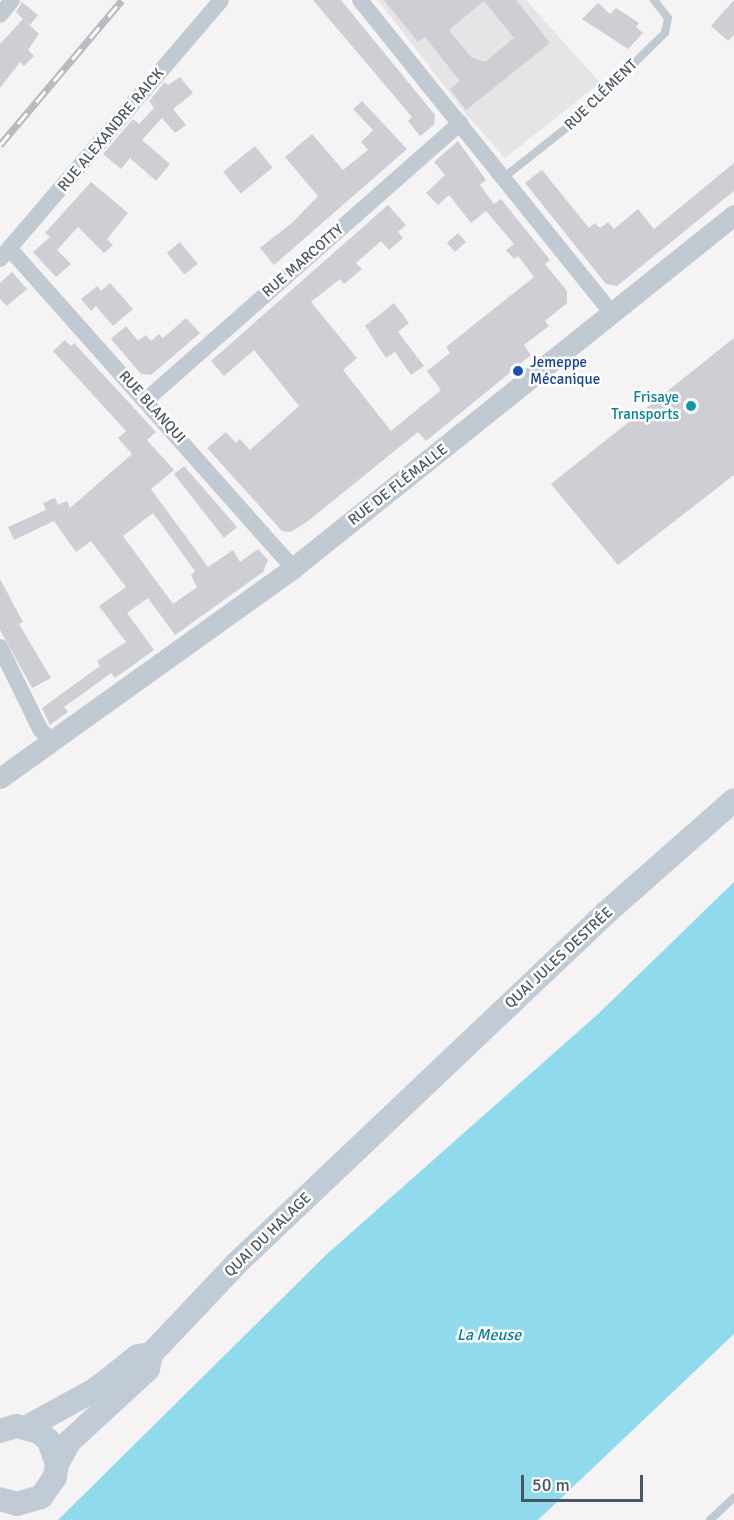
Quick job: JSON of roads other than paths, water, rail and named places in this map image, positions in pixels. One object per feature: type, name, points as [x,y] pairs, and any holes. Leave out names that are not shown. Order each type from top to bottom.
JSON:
[{"type":"main road","name":"QUAI JULES DESTRÉE","points":[[388,1120],[607,912],[734,800]]},
{"type":"main road","name":"QUAI DU HALAGE","points":[[9,1520],[29,1502],[50,1488],[57,1464],[70,1441],[148,1369],[152,1354],[236,1264],[388,1120]]},
{"type":"main road","name":"QUAI DU HALAGE","points":[[0,1431],[27,1427],[78,1401],[138,1356],[152,1354]]},
{"type":"main road","points":[[27,1427],[49,1441],[57,1464]]},
{"type":"main road","points":[[0,1499],[29,1502]]},
{"type":"street","points":[[0,15],[12,0]]},
{"type":"street","name":"RUE ALEXANDRE RAICK","points":[[5,254],[221,0]]},
{"type":"street","points":[[360,0],[613,315]]},
{"type":"street","name":"RUE MARCOTTY","points":[[146,400],[460,123]]},
{"type":"street","name":"RUE DE FLÉMALLE","points":[[0,778],[293,568],[613,315],[734,215]]},
{"type":"street","name":"RUE BLANQUI","points":[[5,254],[146,400],[293,568]]},
{"type":"street","points":[[0,648],[40,729],[52,742]]},
{"type":"lane","name":"RUE CLÉMENT","points":[[503,178],[574,122],[665,33],[668,18],[654,0]]},
{"type":"lane","points":[[710,1520],[734,1498]]},
{"type":"water","name":"La Meuse","points":[[734,882],[734,1334],[538,1520],[58,1520],[326,1255],[598,1014]]},
{"type":"railway","points":[[0,145],[122,0]]},
{"type":"place","name":"Jemeppe Mécanique","points":[[518,371]]},
{"type":"place","name":"Frisaye Transports","points":[[691,406]]}]
